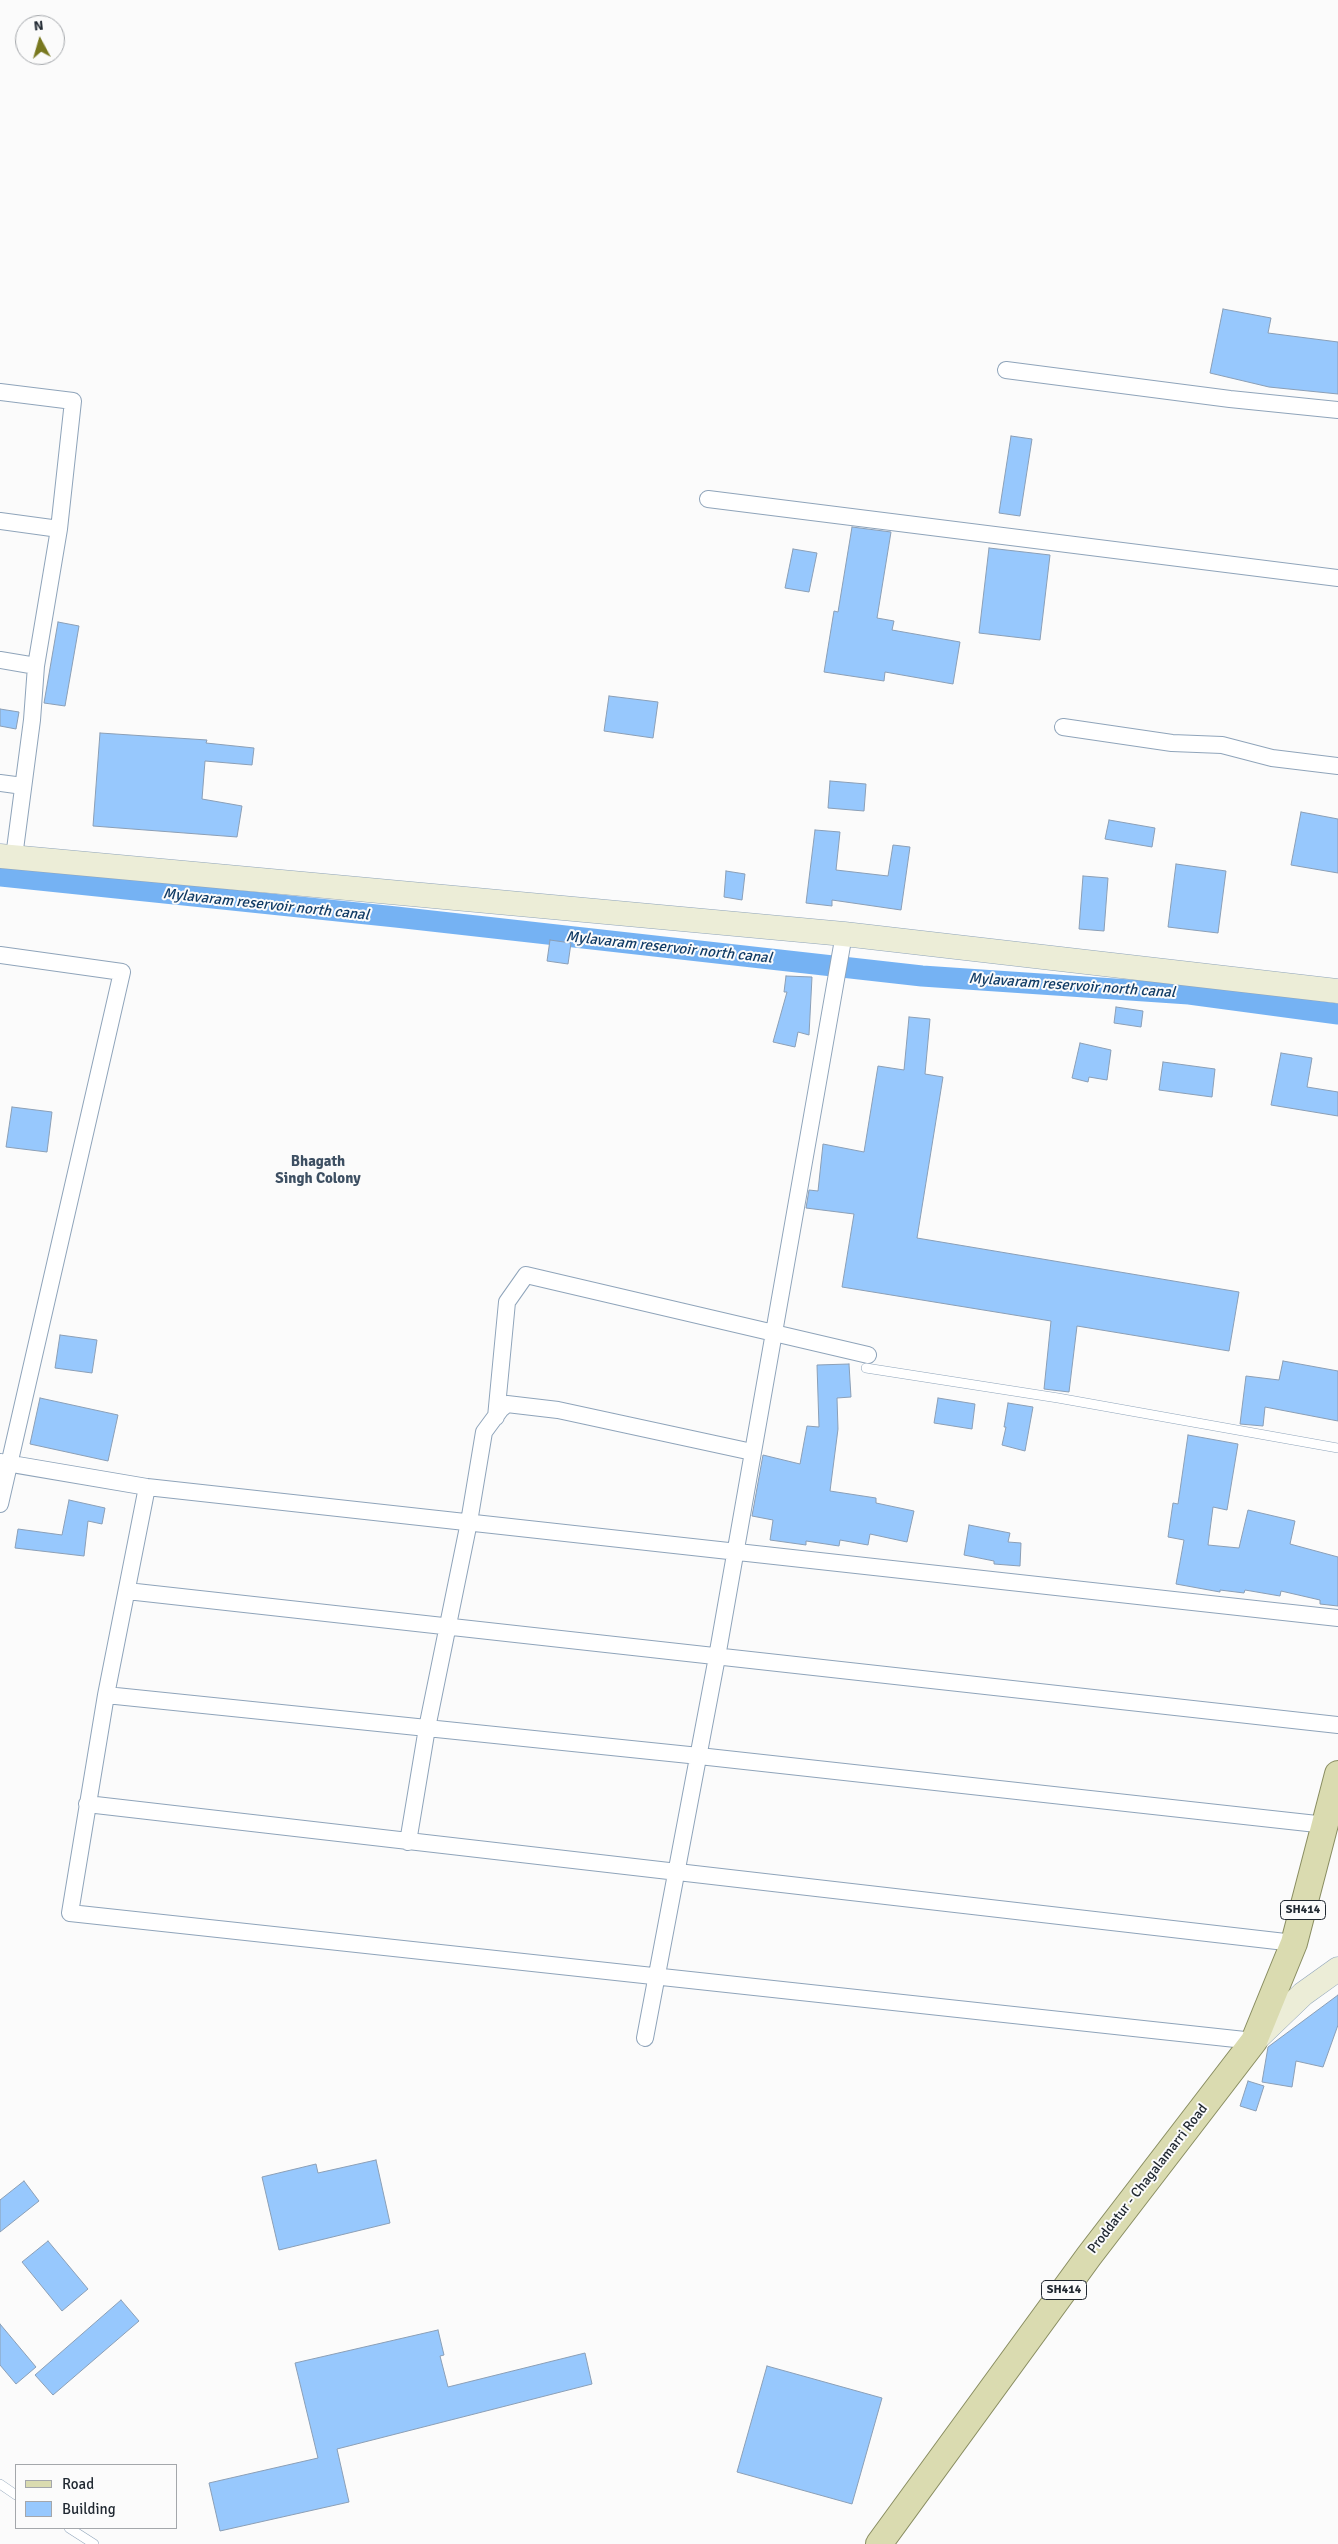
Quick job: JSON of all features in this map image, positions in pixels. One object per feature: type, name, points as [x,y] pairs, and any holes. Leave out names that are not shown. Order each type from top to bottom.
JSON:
[{"type":"main road","points":[[7,856],[844,934],[1338,991]]},
{"type":"main road","name":"Proddatur - Chagalamarri Road","points":[[879,2544],[1089,2256],[1254,2041],[1294,1943],[1332,1809],[1338,1774]]},
{"type":"main road","points":[[1254,2041],[1303,1994],[1338,1969]]},
{"type":"street","points":[[1006,370],[1230,399],[1338,410]]},
{"type":"street","points":[[0,392],[73,402],[59,530],[36,666],[32,720],[23,786],[7,856]]},
{"type":"street","points":[[708,499],[1338,578]]},
{"type":"street","points":[[0,521],[59,530]]},
{"type":"street","points":[[0,660],[36,666]]},
{"type":"street","points":[[1062,727],[1172,743],[1222,745],[1272,758],[1338,766]]},
{"type":"street","points":[[0,783],[23,786]]},
{"type":"street","points":[[645,2038],[718,1657],[772,1332],[844,934]]},
{"type":"street","points":[[0,955],[122,972],[4,1462],[0,1504]]},
{"type":"street","points":[[496,1417],[507,1302],[526,1275],[772,1332],[867,1361]]},
{"type":"street","points":[[408,1842],[427,1728],[469,1522],[484,1432],[507,1404],[532,1407],[752,1452]]},
{"type":"street","points":[[4,1462],[147,1487],[1338,1618]]},
{"type":"street","points":[[147,1487],[106,1695],[70,1913],[657,1978],[1254,2041]]},
{"type":"street","points":[[126,1591],[1338,1725]]},
{"type":"street","points":[[106,1695],[699,1756],[1332,1809]]},
{"type":"street","points":[[87,1804],[1294,1943]]},
{"type":"lane","points":[[867,1361],[1058,1398],[1338,1448]]},
{"type":"lane","points":[[0,2484],[15,2494]]},
{"type":"lane","points":[[71,2529],[94,2544]]},
{"type":"building","points":[[1223,309],[1271,318],[1268,333],[1338,342],[1338,394],[1269,387],[1210,373]]},
{"type":"building","points":[[1011,436],[1032,439],[1020,516],[999,513]]},
{"type":"building","points":[[852,527],[891,532],[877,618],[894,621],[892,630],[960,642],[953,684],[885,672],[884,681],[824,672],[834,611],[838,612]]},
{"type":"building","points":[[989,548],[1050,555],[1040,640],[979,633]]},
{"type":"building","points":[[793,549],[817,553],[809,592],[785,588]]},
{"type":"building","points":[[58,622],[79,626],[65,706],[44,703]]},
{"type":"building","points":[[609,696],[658,702],[653,738],[604,731]]},
{"type":"building","points":[[0,709],[19,712],[16,729],[0,726]]},
{"type":"building","points":[[100,733],[207,740],[206,743],[254,748],[252,765],[205,761],[202,799],[242,806],[237,837],[93,826]]},
{"type":"building","points":[[830,781],[866,784],[864,811],[828,808]]},
{"type":"building","points":[[1301,812],[1338,819],[1338,873],[1291,865]]},
{"type":"building","points":[[1109,820],[1155,828],[1152,847],[1105,839]]},
{"type":"building","points":[[815,830],[840,832],[836,870],[888,876],[893,845],[910,847],[901,910],[832,900],[832,906],[806,903]]},
{"type":"building","points":[[1176,864],[1226,871],[1218,933],[1168,927]]},
{"type":"building","points":[[726,871],[745,874],[742,900],[724,897]]},
{"type":"building","points":[[1083,876],[1108,878],[1104,931],[1079,929]]},
{"type":"building","points":[[550,940],[571,943],[568,964],[547,961]]},
{"type":"building","points":[[786,976],[812,977],[809,1035],[798,1032],[795,1047],[773,1042],[787,992],[784,992]]},
{"type":"building","points":[[1116,1007],[1143,1011],[1141,1027],[1114,1023]]},
{"type":"building","points":[[909,1017],[930,1019],[925,1074],[943,1077],[917,1238],[1239,1292],[1229,1351],[1077,1326],[1069,1392],[1044,1389],[1051,1321],[842,1287],[854,1214],[806,1208],[809,1190],[818,1191],[823,1144],[864,1152],[878,1066],[904,1070]]},
{"type":"building","points":[[1080,1043],[1111,1050],[1107,1080],[1089,1077],[1088,1082],[1072,1078]]},
{"type":"building","points":[[1281,1053],[1312,1058],[1307,1087],[1338,1092],[1338,1116],[1271,1105]]},
{"type":"building","points":[[1163,1062],[1215,1069],[1212,1097],[1159,1090]]},
{"type":"building","points":[[12,1107],[52,1112],[47,1152],[6,1147]]},
{"type":"building","points":[[60,1335],[97,1340],[92,1373],[55,1368]]},
{"type":"building","points":[[1283,1361],[1338,1371],[1338,1421],[1265,1407],[1263,1426],[1240,1424],[1246,1376],[1279,1380]]},
{"type":"building","points":[[849,1364],[851,1397],[837,1398],[838,1429],[830,1491],[876,1498],[876,1503],[914,1511],[907,1542],[870,1534],[868,1545],[840,1540],[839,1546],[806,1541],[806,1545],[770,1540],[773,1520],[752,1516],[763,1455],[800,1464],[807,1426],[819,1427],[817,1365]]},
{"type":"building","points":[[40,1398],[118,1415],[108,1461],[30,1444]]},
{"type":"building","points":[[938,1398],[975,1404],[972,1429],[934,1423]]},
{"type":"building","points":[[1008,1403],[1033,1407],[1025,1451],[1002,1445]]},
{"type":"building","points":[[1188,1435],[1238,1444],[1227,1510],[1213,1507],[1208,1545],[1239,1548],[1248,1510],[1295,1521],[1290,1544],[1338,1557],[1338,1606],[1320,1604],[1320,1600],[1281,1591],[1280,1596],[1245,1590],[1244,1593],[1220,1590],[1220,1592],[1176,1584],[1184,1540],[1168,1537],[1173,1503],[1178,1504]]},
{"type":"building","points":[[69,1500],[105,1508],[102,1524],[88,1521],[84,1556],[15,1548],[18,1529],[62,1535]]},
{"type":"building","points":[[969,1525],[1010,1533],[1008,1542],[1021,1543],[1020,1566],[994,1564],[994,1561],[964,1555]]},
{"type":"building","points":[[1338,1995],[1338,2025],[1323,2067],[1296,2061],[1292,2087],[1262,2082],[1268,2047]]},
{"type":"building","points":[[1248,2081],[1264,2086],[1256,2111],[1240,2106]]},
{"type":"building","points":[[376,2160],[390,2223],[279,2250],[262,2177],[316,2164],[318,2173]]},
{"type":"building","points":[[24,2181],[39,2201],[0,2232],[0,2200]]},
{"type":"building","points":[[48,2241],[88,2289],[62,2311],[22,2262]]},
{"type":"building","points":[[121,2300],[139,2321],[53,2395],[35,2375]]},
{"type":"building","points":[[0,2324],[36,2367],[16,2384],[0,2365]]},
{"type":"building","points":[[438,2330],[444,2355],[440,2356],[448,2387],[585,2353],[592,2384],[337,2449],[349,2502],[220,2531],[209,2483],[318,2458],[295,2363]]},
{"type":"building","points":[[767,2366],[882,2398],[852,2504],[737,2472]]},
{"type":"waterway","name":"Mylavaram reservoir north canal","points":[[0,876],[396,917],[922,976],[1189,994],[1338,1014]]},
{"type":"district","name":"Bhagath Singh Colony","points":[[318,1170]]}]
